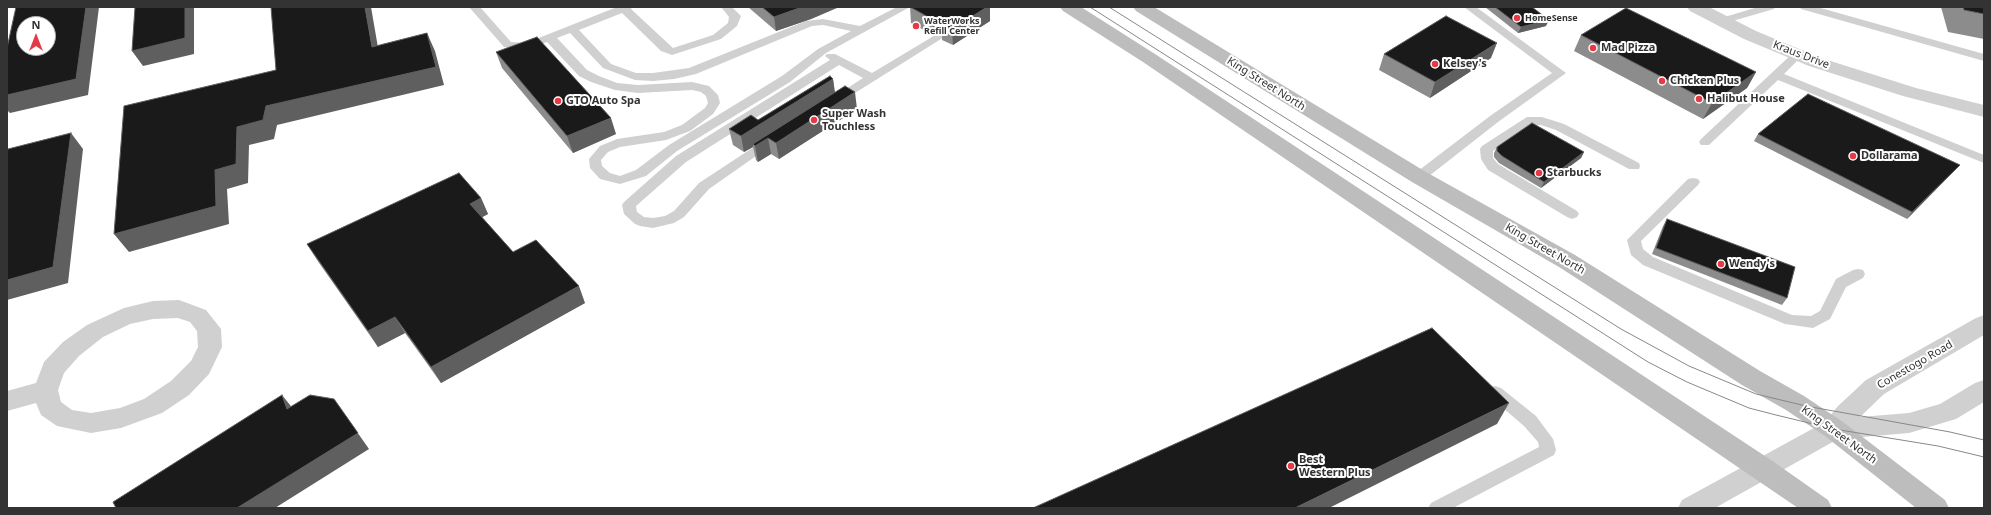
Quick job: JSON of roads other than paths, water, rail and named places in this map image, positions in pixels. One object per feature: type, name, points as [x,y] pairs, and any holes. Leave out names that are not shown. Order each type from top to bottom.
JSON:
[{"type":"main road","points":[[1069,7],[1155,62],[1762,468],[1819,508]]},
{"type":"main road","name":"King Street North","points":[[1142,7],[1419,177],[1567,262],[1834,429],[1936,508]]},
{"type":"street","name":"Kraus Drive","points":[[1696,7],[1750,35],[1797,55],[1910,92],[1984,123]]},
{"type":"street","name":"Kraus Drive","points":[[1910,92],[1959,103],[1984,111]]},
{"type":"street","points":[[179,309],[198,316],[209,329],[210,347],[200,367],[180,388],[153,406],[121,418],[91,422],[66,419],[50,408],[46,390],[53,369],[71,349],[95,331],[124,317],[153,310],[179,309]]},
{"type":"street","name":"Conestogo Road","points":[[1691,508],[1834,429],[1847,413],[1875,387],[1984,324]]},
{"type":"street","points":[[7,402],[46,390]]},
{"type":"street","name":"Conestogo Road","points":[[1834,429],[1909,424],[1947,412],[1984,390]]},
{"type":"lane","points":[[474,7],[508,45],[527,46],[626,8],[665,49],[672,52],[718,37],[733,24],[735,16],[726,7]]},
{"type":"lane","points":[[877,7],[889,16]]},
{"type":"lane","points":[[550,38],[583,73],[595,80],[615,86],[638,89],[692,86],[705,89],[712,95],[714,103],[709,111],[686,128],[666,136],[617,143],[604,149],[595,159],[596,168],[604,176],[620,180],[641,173],[673,148],[786,79],[822,51],[905,7]]},
{"type":"lane","points":[[1419,177],[1494,119],[1560,73],[1469,7]]},
{"type":"lane","points":[[1722,21],[1770,7]]},
{"type":"lane","points":[[1805,7],[1984,58]]},
{"type":"lane","points":[[572,29],[607,66],[635,76],[653,77],[674,75],[692,71],[810,23],[823,22],[862,30]]},
{"type":"lane","points":[[822,109],[937,37]]},
{"type":"lane","points":[[822,51],[872,78]]},
{"type":"lane","points":[[1705,142],[1797,55]]},
{"type":"lane","points":[[782,135],[704,186],[680,214],[670,220],[653,223],[640,221],[631,214],[629,205],[682,159],[839,60]]},
{"type":"lane","points":[[1776,75],[1983,159]]},
{"type":"lane","points":[[1572,214],[1493,167],[1486,159],[1486,149],[1527,121],[1542,121],[1560,127],[1634,166]]},
{"type":"lane","points":[[1693,182],[1634,240],[1636,251],[1648,262],[1790,320],[1813,322],[1825,315],[1841,283],[1858,274]]},
{"type":"lane","points":[[1437,508],[1548,450],[1545,439],[1530,421],[1484,383]]},
{"type":"tram line","points":[[1090,7],[1648,362],[1687,382],[1749,408],[1776,415],[1834,429],[1938,446],[1984,457]]},
{"type":"tram line","points":[[1109,7],[1621,329],[1689,366],[1756,394],[1806,406],[1950,432],[1984,440]]},
{"type":"place","name":"HomeSense","points":[[1517,18]]},
{"type":"place","name":"WaterWorks Refill Center","points":[[916,26]]},
{"type":"place","name":"Mad Pizza","points":[[1593,48]]},
{"type":"place","name":"Kelsey's","points":[[1435,64]]},
{"type":"place","name":"Chicken Plus","points":[[1662,81]]},
{"type":"place","name":"Halibut House","points":[[1699,99]]},
{"type":"place","name":"GTO Auto Spa","points":[[558,101]]},
{"type":"place","name":"Super Wash Touchless","points":[[814,120]]},
{"type":"place","name":"Dollarama","points":[[1853,156]]},
{"type":"place","name":"Starbucks","points":[[1539,173]]},
{"type":"place","name":"Wendy's","points":[[1721,264]]},
{"type":"place","name":"Best Western Plus","points":[[1291,466]]}]
